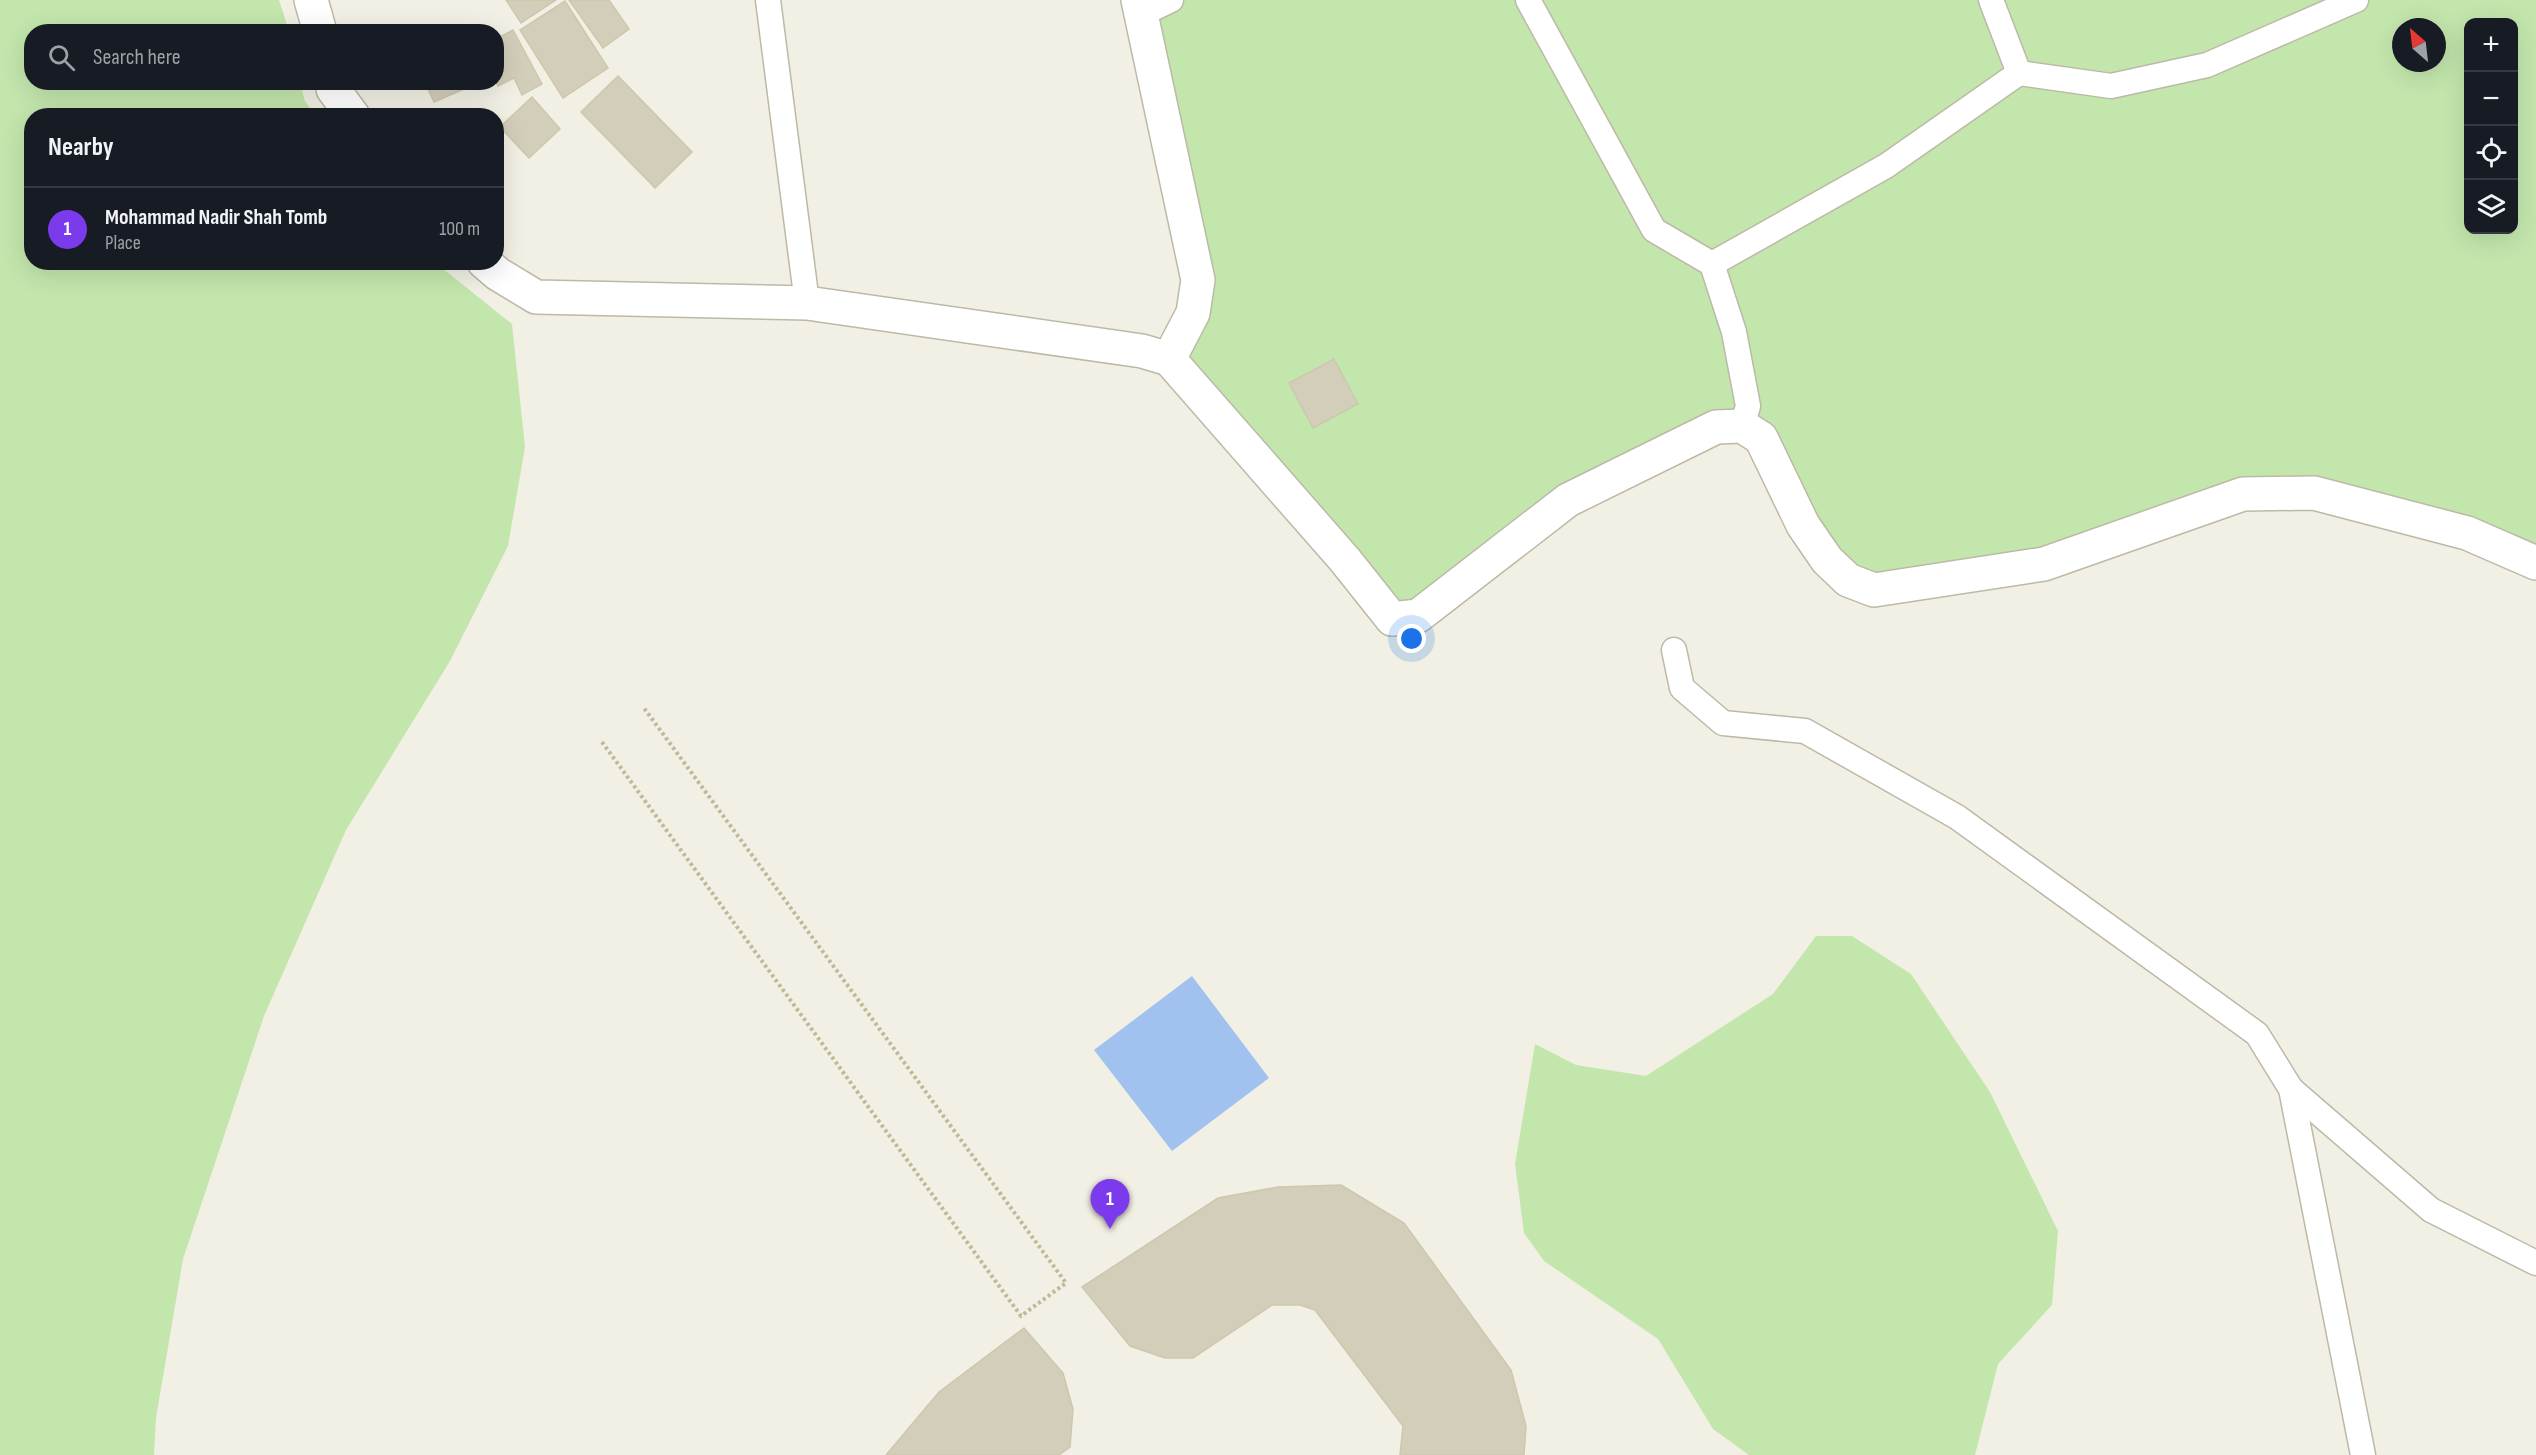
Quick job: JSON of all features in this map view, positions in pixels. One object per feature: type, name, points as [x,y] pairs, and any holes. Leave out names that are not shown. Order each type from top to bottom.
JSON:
[{"type":"street","points":[[311,0],[318,24]]},
{"type":"street","points":[[1140,7],[1198,280],[1193,313],[1169,359]]},
{"type":"street","points":[[334,90],[347,108]]},
{"type":"street","points":[[493,270],[536,297],[807,303],[1130,350],[1169,359],[1345,560],[1392,620],[1418,616],[1568,500],[1716,427],[1742,426],[1761,438],[1803,525],[1827,560],[1848,580],[1874,590],[2044,564],[2243,494],[2314,493],[2466,533],[2536,563]]},
{"type":"lane","points":[[768,0],[807,303]]},
{"type":"lane","points":[[1140,7],[1171,0]]},
{"type":"lane","points":[[1528,0],[1654,230],[1712,264],[1734,332],[1748,406],[1742,426]]},
{"type":"lane","points":[[1991,0],[2019,73]]},
{"type":"lane","points":[[1712,264],[1886,166],[2019,73],[2111,86],[2122,84],[2207,65],[2356,0]]},
{"type":"lane","points":[[1674,650],[1682,688],[1723,723],[1805,731],[1957,817],[2257,1034],[2290,1089],[2431,1210],[2536,1263]]},
{"type":"lane","points":[[2290,1089],[2363,1455]]},
{"type":"path","points":[[602,742],[1021,1316],[1066,1283],[644,708]]},
{"type":"green space","points":[[0,0],[279,0],[287,24],[24,24],[24,90],[302,90],[310,108],[24,108],[24,270],[445,270],[512,324],[525,447],[508,546],[450,661],[346,830],[264,1016],[183,1259],[156,1418],[154,1455],[0,1455]]},
{"type":"green space","points":[[1138,0],[2536,0],[2536,563],[2467,533],[2243,494],[2044,564],[1848,580],[1761,438],[1716,427],[1392,619],[1169,359],[1193,313]]},
{"type":"green space","points":[[1816,936],[1852,936],[1911,974],[1990,1092],[2058,1231],[2052,1305],[1998,1364],[1975,1455],[1749,1455],[1713,1429],[1658,1339],[1544,1261],[1524,1233],[1515,1164],[1535,1044],[1576,1065],[1646,1076],[1773,994]]},
{"type":"water","points":[[1192,976],[1269,1078],[1172,1151],[1094,1050]]},
{"type":"building","points":[[506,0],[556,0],[521,23]]},
{"type":"building","points":[[569,0],[609,0],[629,29],[603,48]]},
{"type":"building","points":[[565,1],[608,68],[563,98],[520,30]]},
{"type":"building","points":[[513,30],[542,84],[522,95],[514,78],[504,83],[504,35]]},
{"type":"building","points":[[618,76],[692,152],[655,188],[581,112]]},
{"type":"building","points":[[429,90],[462,90],[434,102]]},
{"type":"building","points":[[532,97],[560,129],[529,158],[504,131],[504,123]]},
{"type":"building","points":[[1334,359],[1358,404],[1313,428],[1289,383]]},
{"type":"building","points":[[1341,1185],[1404,1223],[1511,1370],[1526,1426],[1524,1455],[1400,1455],[1403,1426],[1315,1310],[1300,1305],[1272,1305],[1193,1358],[1165,1358],[1130,1346],[1082,1287],[1218,1198],[1278,1187]]},
{"type":"building","points":[[1024,1328],[1063,1373],[1073,1409],[1070,1447],[1059,1455],[886,1455],[939,1392]]},
{"type":"place","name":"Mohammad Nadir Shah Tomb","points":[[1110,1229]]}]
